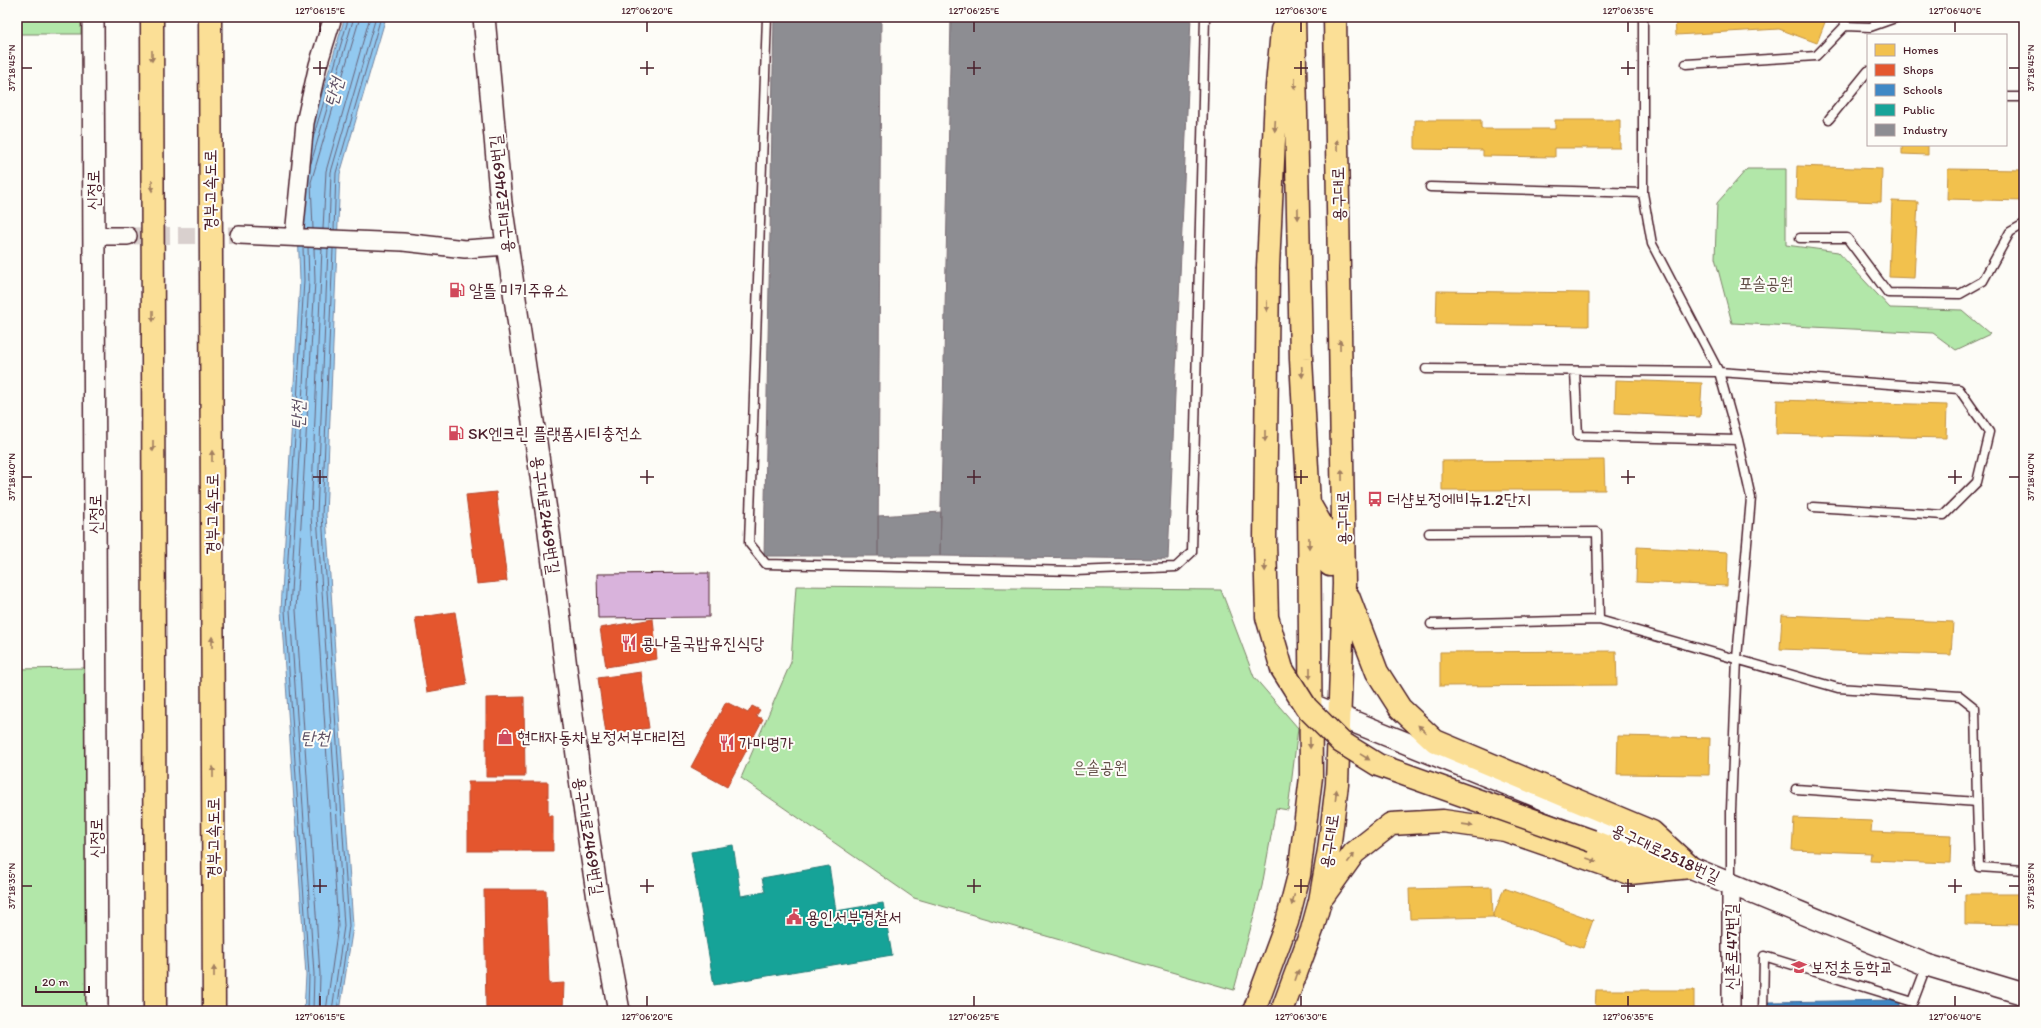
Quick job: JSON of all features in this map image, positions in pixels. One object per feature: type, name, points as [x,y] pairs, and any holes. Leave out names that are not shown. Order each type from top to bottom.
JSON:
[{"type":"main road","points":[[152,17],[155,1011]]},
{"type":"main road","name":"경부고속도로","points":[[210,17],[214,1011]]},
{"type":"main road","points":[[1283,17],[1276,97],[1268,267],[1265,532],[1267,617],[1282,669],[1306,707],[1336,737],[1378,765],[1592,841],[1642,861],[1690,867]]},
{"type":"main road","name":"용구대로","points":[[1258,1001],[1287,922],[1299,875],[1311,777],[1309,504],[1301,359],[1294,17]]},
{"type":"main road","name":"용구대로","points":[[1282,1011],[1312,930],[1320,901],[1329,850],[1337,784],[1344,584],[1335,17]]},
{"type":"main road","points":[[1309,504],[1329,538],[1332,634],[1338,637],[1343,633]]},
{"type":"main road","points":[[1344,584],[1377,672],[1400,708],[1435,742],[1652,832],[1690,867]]},
{"type":"main road","points":[[1307,817],[1314,808],[1320,808],[1326,817],[1310,908],[1312,930]]},
{"type":"main road","points":[[1320,901],[1354,854],[1391,824],[1443,821],[1505,830],[1630,873],[1690,867]]},
{"type":"street","name":"신정로","points":[[93,17],[97,1011]]},
{"type":"street","points":[[301,236],[305,123],[318,65],[334,17]]},
{"type":"street","name":"용구대로2469번길","points":[[484,17],[501,203],[548,524],[581,787],[598,899],[619,1011]]},
{"type":"street","points":[[239,235],[266,237],[301,236],[403,242],[465,249],[507,246]]},
{"type":"street","points":[[94,236],[128,236]]},
{"type":"street","name":"용구대로2518번길","points":[[1310,704],[1637,837],[1690,867],[1927,965],[2024,994]]},
{"type":"street","name":"신촌로47번길","points":[[1731,884],[1731,1011]]},
{"type":"lane","points":[[767,17],[749,542],[766,564],[1075,570],[1176,567],[1192,552],[1205,17]]},
{"type":"lane","points":[[1643,17],[1643,193],[1652,244],[1719,372],[1738,440],[1751,498],[1737,658],[1731,810],[1731,884]]},
{"type":"lane","points":[[1686,64],[1816,56],[1844,21],[1870,27],[1898,17]]},
{"type":"lane","points":[[1829,119],[1867,72]]},
{"type":"lane","points":[[2007,97],[2024,97]]},
{"type":"lane","points":[[1430,187],[1643,193]]},
{"type":"lane","points":[[1800,238],[1848,238],[1888,293],[1960,294],[1983,281],[2010,232],[2024,224]]},
{"type":"lane","points":[[1426,369],[1719,372],[1959,389],[1989,432],[1977,482],[1944,514],[1813,507]]},
{"type":"lane","points":[[1575,371],[1578,436],[1738,440]]},
{"type":"lane","points":[[1429,533],[1598,532],[1599,620]]},
{"type":"lane","points":[[1431,624],[1599,620],[1737,658],[1838,688],[1960,696],[1975,708],[1979,867],[2024,870]]},
{"type":"lane","points":[[1796,789],[1977,802]]},
{"type":"lane","points":[[1763,1011],[1764,956],[1913,1002],[1927,965]]},
{"type":"green space","points":[[17,17],[81,17],[81,34],[17,34]]},
{"type":"green space","name":"포솔공원","points":[[1747,169],[1786,169],[1786,245],[1838,252],[1890,308],[1962,310],[1990,334],[1956,350],[1933,333],[1732,323],[1715,258],[1717,203]]},
{"type":"green space","name":"은솔공원","points":[[796,586],[1221,590],[1254,677],[1298,728],[1288,810],[1276,808],[1262,886],[1234,990],[914,898],[741,778],[791,662]]},
{"type":"green space","points":[[84,668],[88,764],[90,1011],[17,1011],[17,669]]},
{"type":"water","name":"탄천","points":[[345,17],[386,17],[340,174],[326,515],[353,926],[340,1011],[304,1011],[306,975],[281,610],[300,280],[296,180]]},
{"type":"building: Homes","points":[[1675,17],[1827,17],[1817,43],[1779,29],[1676,35]]},
{"type":"building: Homes","points":[[1415,120],[1481,120],[1481,129],[1555,129],[1555,120],[1620,120],[1620,148],[1555,148],[1555,157],[1483,156],[1483,150],[1415,149]]},
{"type":"building: Homes","points":[[1902,146],[1928,146],[1928,155],[1902,154]]},
{"type":"building: Homes","points":[[1797,166],[1882,169],[1881,202],[1796,199]]},
{"type":"building: Homes","points":[[1948,169],[2024,170],[2024,201],[1947,199]]},
{"type":"building: Homes","points":[[1892,201],[1918,202],[1914,278],[1889,277]]},
{"type":"building: Homes","points":[[1437,291],[1589,293],[1589,326],[1436,324]]},
{"type":"building: Homes","points":[[1616,380],[1702,383],[1700,417],[1615,413]]},
{"type":"building: Homes","points":[[1777,400],[1947,405],[1946,438],[1776,434]]},
{"type":"building: Homes","points":[[1604,460],[1605,490],[1442,490],[1442,461]]},
{"type":"building: Homes","points":[[1637,547],[1728,552],[1727,586],[1636,582]]},
{"type":"building: Homes","points":[[1782,615],[1953,622],[1951,655],[1780,649]]},
{"type":"building: Homes","points":[[1616,651],[1617,685],[1440,686],[1440,652]]},
{"type":"building: Homes","points":[[1618,736],[1710,738],[1709,775],[1617,774]]},
{"type":"building: Homes","points":[[1794,818],[1872,821],[1871,832],[1951,835],[1950,863],[1870,860],[1871,853],[1792,850]]},
{"type":"building: Homes","points":[[1492,887],[1493,917],[1410,919],[1409,889]]},
{"type":"building: Homes","points":[[1504,888],[1593,920],[1583,948],[1493,917]]},
{"type":"building: Homes","points":[[1965,894],[2024,894],[2024,925],[1965,924]]},
{"type":"building: Homes","points":[[1596,990],[1694,990],[1694,1011],[1595,1011]]},
{"type":"building: Shops","points":[[496,492],[507,581],[477,584],[466,495]]},
{"type":"building: Shops","points":[[455,612],[467,685],[427,692],[415,618]]},
{"type":"building: Shops","name":"콩나물국밥유진식당","points":[[653,619],[657,659],[606,667],[600,628]]},
{"type":"building: Shops","points":[[641,672],[649,728],[606,734],[598,678]]},
{"type":"building: Shops","name":"현대자동차 보정서부대리점","points":[[524,697],[525,777],[486,777],[486,698]]},
{"type":"building: Shops","name":"가마명가","points":[[726,702],[748,713],[752,706],[760,710],[756,716],[763,719],[727,787],[691,767]]},
{"type":"building: Shops","points":[[468,782],[548,782],[548,816],[553,816],[553,851],[468,851]]},
{"type":"building: Shops","points":[[484,890],[546,890],[549,984],[564,983],[563,1011],[486,1011]]},
{"type":"building: Schools","points":[[1900,1000],[1900,1011],[1769,1011],[1768,1002]]},
{"type":"building: Public","name":"용인서부경찰서","points":[[733,845],[741,896],[765,892],[762,878],[829,866],[836,911],[883,903],[892,955],[714,985],[691,852]]},
{"type":"building: Industry","points":[[774,17],[881,17],[878,556],[764,556]]},
{"type":"building: Industry","points":[[951,17],[1191,17],[1168,559],[940,556]]},
{"type":"building: Industry","points":[[941,512],[940,556],[878,556],[878,516]]},
{"type":"building: Other","points":[[709,573],[709,617],[598,618],[597,574]]},
{"type":"tunnel","points":[[128,236],[239,235]]},
{"type":"place","name":"알뜰 미키주유소","points":[[457,290]]},
{"type":"place","name":"SK엔크린 플랫폼시티충전소","points":[[456,433]]},
{"type":"place","name":"더샵보정에비뉴1.2단지","points":[[1375,499]]},
{"type":"place","name":"콩나물국밥유진식당","points":[[629,643]]},
{"type":"place","name":"현대자동차 보정서부대리점","points":[[505,737]]},
{"type":"place","name":"가마명가","points":[[727,743]]},
{"type":"place","name":"용인서부경찰서","points":[[794,917]]},
{"type":"place","name":"보정초등학교","points":[[1799,967]]}]
